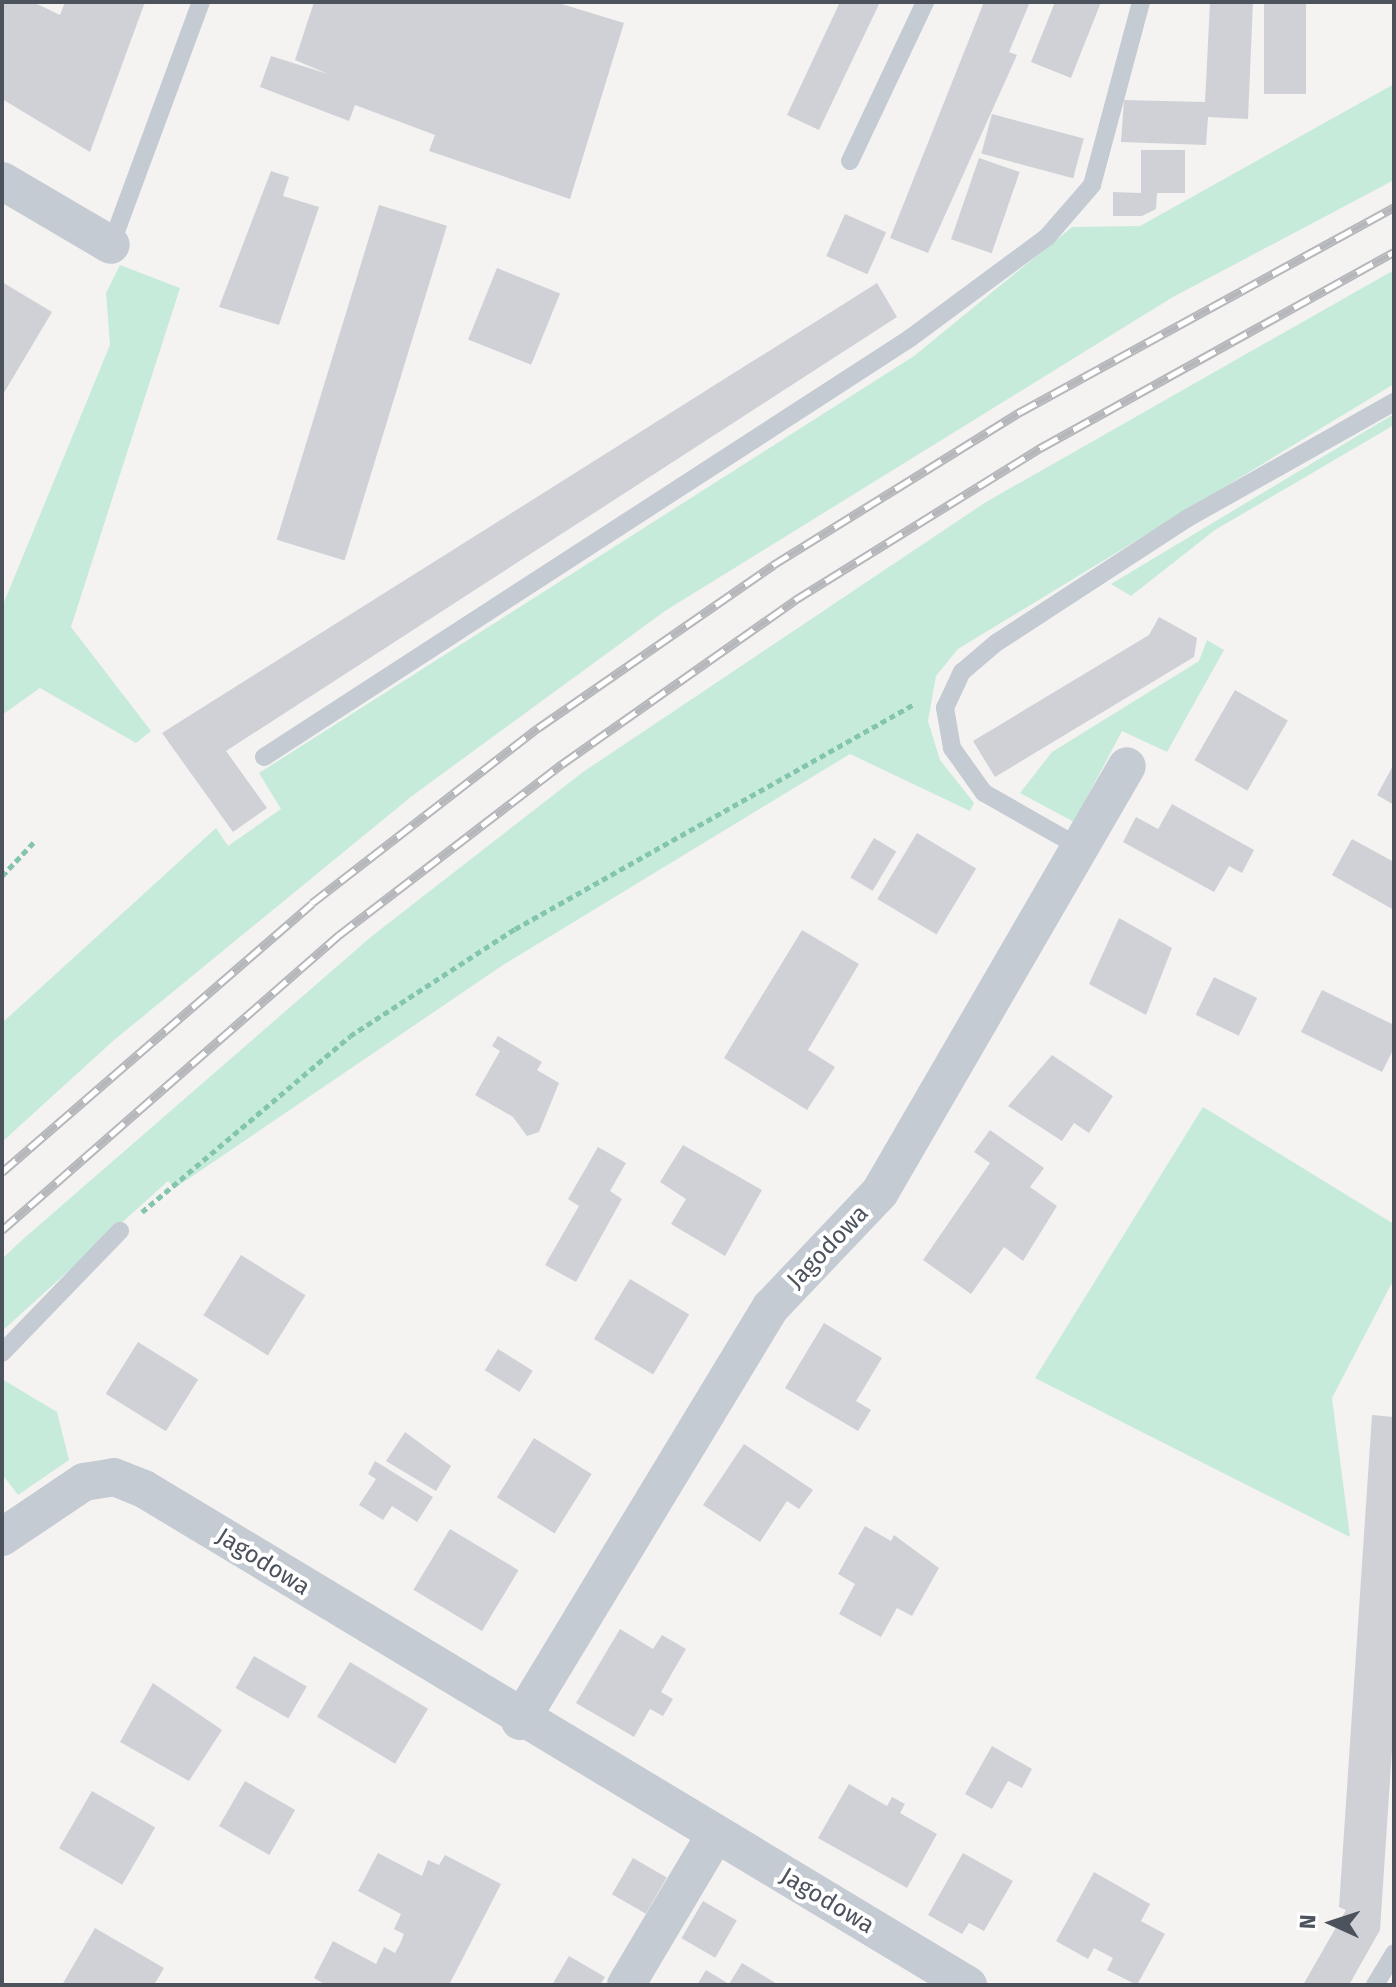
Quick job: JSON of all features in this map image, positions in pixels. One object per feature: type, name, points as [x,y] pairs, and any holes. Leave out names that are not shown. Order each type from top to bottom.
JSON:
[{"type":"street","points":[[2,181],[111,245]]},
{"type":"street","name":"Jagodowa","points":[[520,1721],[771,1307],[880,1192],[1127,766]]},
{"type":"street","name":"Jagodowa","points":[[4,1528],[62,1492],[114,1477],[968,1985]]},
{"type":"street","points":[[626,1985],[715,1835]]},
{"type":"lane","points":[[111,245],[201,2]]},
{"type":"lane","points":[[850,161],[925,2]]},
{"type":"lane","points":[[264,757],[909,339],[1047,237],[1092,185],[1141,2]]},
{"type":"lane","points":[[1081,848],[984,793],[952,748],[945,708],[962,672],[996,643],[1188,518],[1394,402]]},
{"type":"lane","points":[[2,1353],[120,1231]]},
{"type":"lane","points":[[1375,1985],[1394,1953]]},
{"type":"path","points":[[120,1231],[350,1036],[515,929],[924,699],[952,693]]},
{"type":"path","points":[[2,876],[35,841]]},
{"type":"green space","points":[[1394,84],[1394,180],[1173,297],[665,611],[412,796],[113,1041],[2,1142],[2,1023],[216,828],[228,846],[281,809],[259,773],[914,356],[1072,227],[1140,226]]},
{"type":"green space","points":[[120,265],[180,288],[71,627],[151,731],[136,743],[40,688],[2,715],[2,607],[110,345],[106,293]]},
{"type":"green space","points":[[1394,270],[1394,384],[958,649],[936,676],[928,721],[940,760],[974,803],[970,811],[850,754],[503,965],[175,1188],[168,1181],[2,1331],[2,1259],[372,936],[583,772],[986,502]]},
{"type":"green space","points":[[1394,414],[1394,425],[1215,530],[1131,596],[1111,584]]},
{"type":"green space","points":[[1207,640],[1224,650],[1167,752],[1122,731],[1074,822],[1020,793],[1052,752],[1199,661]]},
{"type":"green space","points":[[1203,1107],[1394,1224],[1394,1279],[1332,1398],[1350,1537],[1035,1378]]},
{"type":"green space","points":[[2,1379],[57,1412],[69,1460],[18,1495],[2,1474]]},
{"type":"building","points":[[2,2],[33,2],[60,15],[65,2],[145,2],[90,152],[2,99]]},
{"type":"building","points":[[314,2],[555,2],[624,23],[570,199],[429,151],[435,135],[355,105],[349,121],[260,87],[271,56],[328,74],[295,60]]},
{"type":"building","points":[[840,2],[880,2],[819,130],[787,115]]},
{"type":"building","points":[[984,2],[1030,2],[1009,52],[1017,55],[928,253],[890,238]]},
{"type":"building","points":[[1055,2],[1101,2],[1071,78],[1031,62]]},
{"type":"building","points":[[1210,2],[1253,2],[1248,119],[1208,117],[1206,145],[1121,142],[1124,100],[1205,102]]},
{"type":"building","points":[[1264,2],[1306,2],[1306,94],[1264,94]]},
{"type":"building","points":[[992,114],[1084,139],[1073,178],[981,154]]},
{"type":"building","points":[[1141,150],[1185,150],[1185,193],[1157,193],[1156,209],[1142,216],[1113,216],[1113,192],[1141,193]]},
{"type":"building","points":[[979,158],[1020,172],[992,253],[951,239]]},
{"type":"building","points":[[271,171],[289,177],[283,196],[319,207],[279,325],[219,307]]},
{"type":"building","points":[[379,205],[447,226],[345,560],[277,540]]},
{"type":"building","points":[[845,214],[886,232],[867,274],[826,256]]},
{"type":"building","points":[[497,268],[560,293],[531,365],[468,339]]},
{"type":"building","points":[[2,282],[52,312],[2,396]]},
{"type":"building","points":[[877,283],[897,317],[226,751],[267,808],[233,832],[162,733]]},
{"type":"building","points":[[1159,617],[1197,638],[1194,657],[995,777],[973,741],[1149,635]]},
{"type":"building","points":[[1235,690],[1288,720],[1247,791],[1194,760]]},
{"type":"building","points":[[1394,764],[1394,805],[1377,795]]},
{"type":"building","points":[[1172,804],[1254,850],[1242,873],[1229,866],[1214,892],[1123,842],[1136,817],[1158,829]]},
{"type":"building","points":[[917,833],[976,869],[936,935],[877,899]]},
{"type":"building","points":[[874,838],[896,851],[873,891],[850,877]]},
{"type":"building","points":[[1352,839],[1394,862],[1394,910],[1332,875]]},
{"type":"building","points":[[1119,918],[1172,948],[1146,1015],[1089,984]]},
{"type":"building","points":[[802,930],[859,964],[808,1050],[835,1067],[807,1110],[724,1058]]},
{"type":"building","points":[[1214,977],[1257,998],[1239,1036],[1196,1015]]},
{"type":"building","points":[[1322,990],[1394,1025],[1394,1048],[1382,1072],[1301,1032]]},
{"type":"building","points":[[498,1036],[542,1062],[537,1070],[559,1083],[539,1132],[527,1136],[513,1117],[475,1095],[500,1051],[492,1046]]},
{"type":"building","points":[[1052,1055],[1113,1096],[1089,1133],[1074,1123],[1062,1141],[1008,1106]]},
{"type":"building","points":[[990,1130],[1044,1168],[1030,1187],[1057,1206],[1023,1261],[1004,1247],[971,1294],[923,1260],[990,1163],[974,1152]]},
{"type":"building","points":[[683,1145],[762,1190],[725,1256],[671,1224],[686,1199],[660,1182]]},
{"type":"building","points":[[598,1147],[626,1163],[610,1191],[622,1199],[576,1282],[545,1265],[579,1206],[568,1199]]},
{"type":"building","points":[[241,1255],[305,1295],[268,1355],[203,1315]]},
{"type":"building","points":[[630,1279],[689,1315],[653,1375],[594,1339]]},
{"type":"building","points":[[824,1323],[882,1358],[856,1401],[871,1410],[858,1431],[785,1388]]},
{"type":"building","points":[[138,1342],[198,1380],[166,1431],[106,1394]]},
{"type":"building","points":[[498,1349],[533,1371],[520,1392],[485,1370]]},
{"type":"building","points":[[1372,1415],[1394,1417],[1394,1720],[1380,1930],[1349,1985],[1303,1985],[1346,1910],[1339,1907]]},
{"type":"building","points":[[405,1432],[451,1466],[436,1491],[386,1461]]},
{"type":"building","points":[[534,1438],[592,1474],[555,1533],[497,1497]]},
{"type":"building","points":[[744,1444],[813,1490],[799,1509],[787,1501],[760,1542],[703,1505]]},
{"type":"building","points":[[375,1461],[433,1497],[417,1522],[392,1506],[383,1520],[359,1505],[376,1479],[368,1474]]},
{"type":"building","points":[[865,1526],[891,1541],[894,1535],[939,1568],[912,1616],[897,1608],[881,1637],[839,1614],[855,1584],[838,1574]]},
{"type":"building","points":[[450,1529],[519,1570],[482,1631],[413,1590]]},
{"type":"building","points":[[620,1629],[653,1649],[662,1635],[686,1649],[661,1692],[673,1699],[663,1716],[650,1709],[634,1737],[576,1703]]},
{"type":"building","points":[[254,1656],[307,1686],[288,1719],[236,1688]]},
{"type":"building","points":[[350,1662],[428,1709],[395,1764],[317,1717]]},
{"type":"building","points":[[153,1683],[222,1730],[189,1781],[120,1742]]},
{"type":"building","points":[[992,1746],[1032,1769],[1022,1788],[1008,1781],[992,1809],[965,1794]]},
{"type":"building","points":[[245,1781],[295,1810],[269,1855],[219,1826]]},
{"type":"building","points":[[849,1784],[887,1806],[892,1797],[905,1804],[900,1813],[937,1834],[907,1888],[818,1838]]},
{"type":"building","points":[[92,1791],[155,1828],[122,1885],[59,1848]]},
{"type":"building","points":[[378,1853],[422,1876],[428,1860],[439,1865],[445,1855],[501,1884],[449,1985],[326,1985],[314,1978],[333,1941],[376,1964],[384,1947],[395,1953],[400,1944],[404,1934],[394,1929],[401,1914],[358,1891]]},
{"type":"building","points":[[963,1853],[1013,1881],[984,1931],[969,1923],[962,1934],[928,1915]]},
{"type":"building","points":[[633,1858],[667,1878],[646,1914],[612,1894]]},
{"type":"building","points":[[1094,1872],[1150,1904],[1141,1921],[1165,1934],[1137,1985],[1107,1970],[1113,1958],[1094,1948],[1088,1959],[1056,1941]]},
{"type":"building","points":[[703,1901],[737,1920],[715,1958],[681,1938]]},
{"type":"building","points":[[95,1928],[164,1968],[154,1985],[62,1985]]},
{"type":"building","points":[[569,1956],[605,1977],[600,1985],[552,1985]]},
{"type":"building","points":[[742,1963],[779,1985],[697,1985],[706,1970],[729,1984]]},
{"type":"railway","points":[[2,1172],[312,903],[538,728],[773,565],[1020,412],[1394,207]]},
{"type":"railway","points":[[2,1230],[339,935],[562,764],[795,600],[1042,447],[1394,252]]}]
